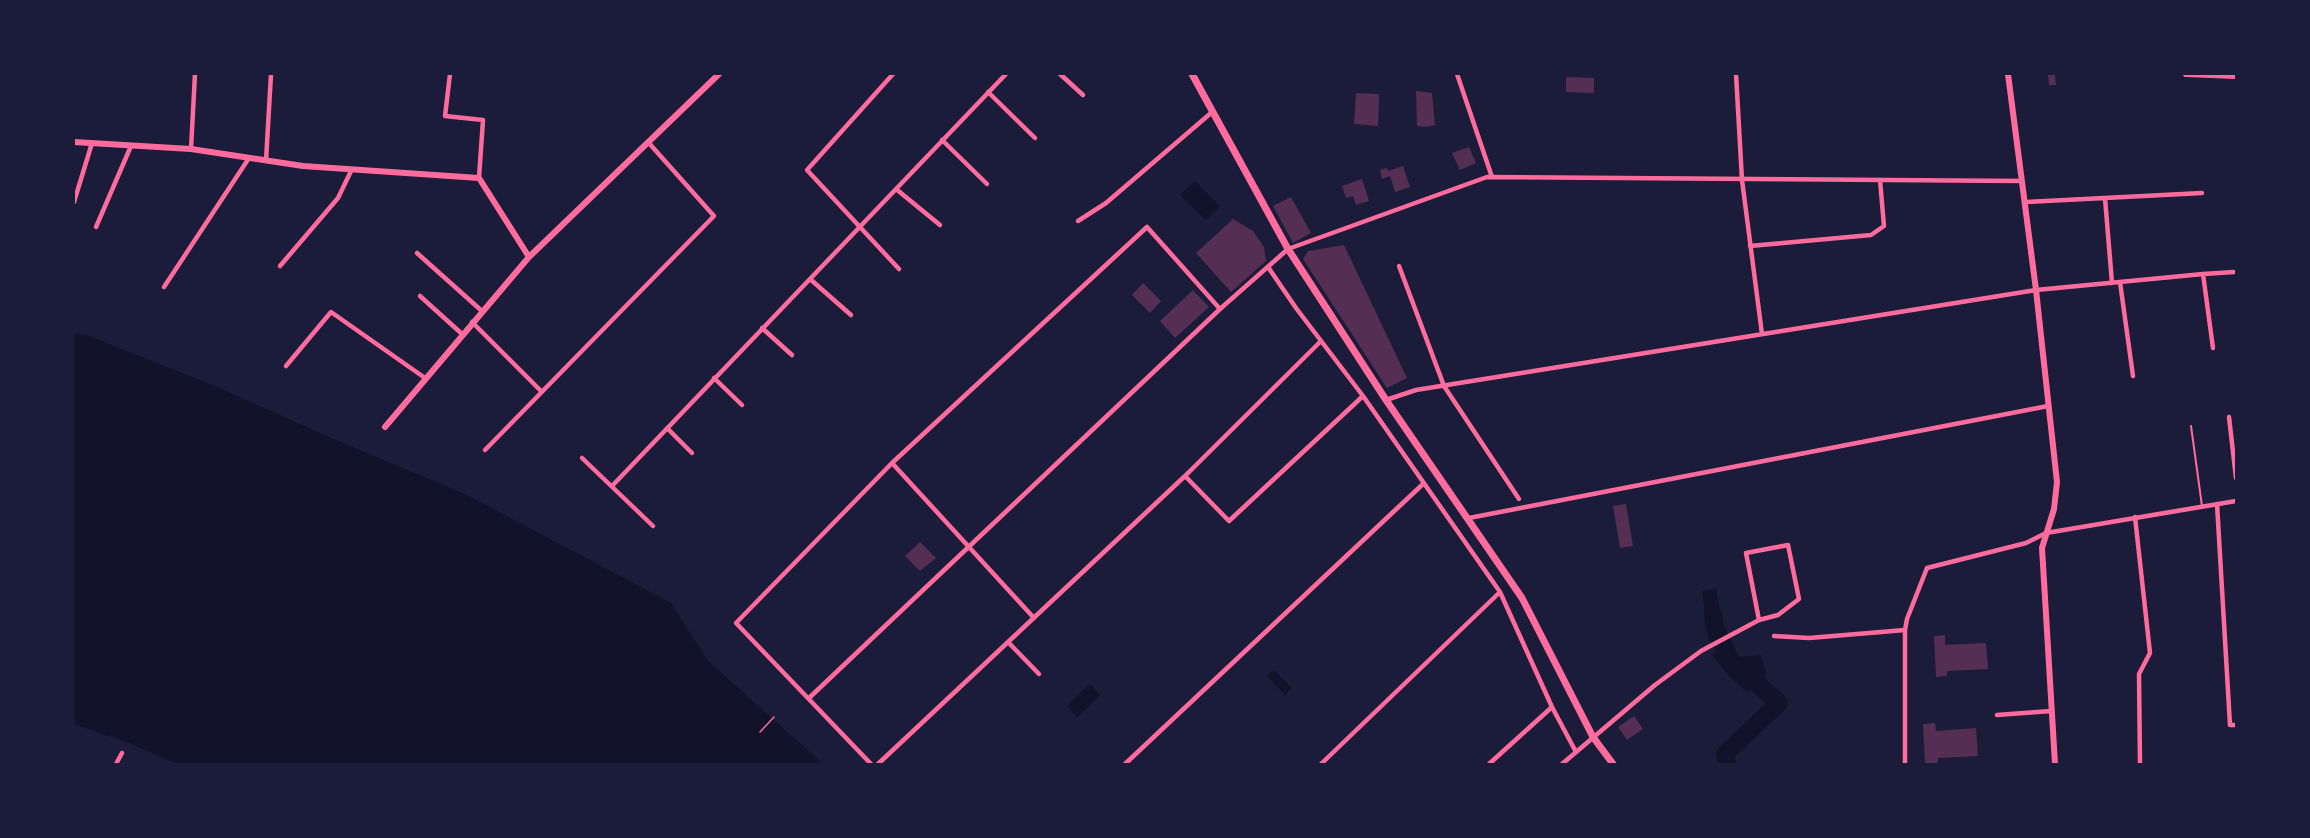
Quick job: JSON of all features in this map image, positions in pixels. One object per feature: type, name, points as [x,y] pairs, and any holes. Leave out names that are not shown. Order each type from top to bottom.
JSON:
[{"type":"main road","points":[[1192,74],[1211,113],[1288,249],[1386,400],[1522,598],[1593,737],[1613,765]]},
{"type":"street","points":[[191,149],[195,74]]},
{"type":"street","points":[[266,161],[271,74]]},
{"type":"street","points":[[450,74],[445,116],[483,120],[479,178],[529,257]]},
{"type":"street","points":[[385,427],[529,257],[719,74]]},
{"type":"street","points":[[893,74],[807,170],[899,269]]},
{"type":"street","points":[[612,486],[1006,74]]},
{"type":"street","points":[[1060,74],[1083,95]]},
{"type":"street","points":[[1457,74],[1492,177]]},
{"type":"street","points":[[1736,74],[1742,180],[1762,334]]},
{"type":"street","points":[[2008,74],[2026,202],[2057,482],[2054,509],[2042,548],[2055,765]]},
{"type":"street","points":[[2186,74],[2236,76]]},
{"type":"street","points":[[988,92],[1035,138]]},
{"type":"street","points":[[1078,221],[1106,203],[1211,113]]},
{"type":"street","points":[[942,140],[987,184]]},
{"type":"street","points":[[74,142],[191,149],[303,166],[479,178]]},
{"type":"street","points":[[485,450],[714,216],[648,142]]},
{"type":"street","points":[[74,202],[92,143]]},
{"type":"street","points":[[96,228],[131,146]]},
{"type":"street","points":[[164,287],[249,158]]},
{"type":"street","points":[[280,266],[338,198],[352,169]]},
{"type":"street","points":[[808,698],[970,548],[1220,309],[1288,249],[1487,177],[2022,181]]},
{"type":"street","points":[[1750,246],[1871,235],[1884,226],[1880,180]]},
{"type":"street","points":[[896,189],[940,225]]},
{"type":"street","points":[[2026,202],[2202,193]]},
{"type":"street","points":[[2105,198],[2112,283]]},
{"type":"street","points":[[870,765],[736,623],[892,463],[1147,227],[1220,309]]},
{"type":"street","points":[[417,254],[483,312]]},
{"type":"street","points":[[1399,266],[1444,386],[1519,499]]},
{"type":"street","points":[[1268,267],[1363,396],[1500,592],[1552,707],[1576,752]]},
{"type":"street","points":[[1386,400],[1416,390],[2036,290],[2234,272]]},
{"type":"street","points":[[2203,274],[2213,348]]},
{"type":"street","points":[[810,279],[851,315]]},
{"type":"street","points":[[2120,282],[2133,376]]},
{"type":"street","points":[[420,296],[462,334]]},
{"type":"street","points":[[286,366],[332,312],[425,378]]},
{"type":"street","points":[[472,322],[542,392]]},
{"type":"street","points":[[762,328],[792,355]]},
{"type":"street","points":[[878,765],[1185,476],[1321,341]]},
{"type":"street","points":[[714,378],[742,405]]},
{"type":"street","points":[[1185,476],[1229,521],[1363,396]]},
{"type":"street","points":[[1469,518],[2048,406]]},
{"type":"street","points":[[2229,417],[2236,478]]},
{"type":"street","points":[[667,428],[692,453]]},
{"type":"street","points":[[582,458],[653,526]]},
{"type":"street","points":[[892,463],[1034,618]]},
{"type":"street","points":[[1125,765],[1423,484]]},
{"type":"street","points":[[1905,765],[1905,630],[1927,568],[2026,543],[2046,533],[2236,501]]},
{"type":"street","points":[[2217,504],[2230,725],[2236,725]]},
{"type":"street","points":[[2135,517],[2150,653],[2139,674],[2140,765]]},
{"type":"street","points":[[1562,765],[1655,685],[1701,651],[1759,620],[1778,615],[1799,599],[1788,544],[1746,553],[1759,620]]},
{"type":"street","points":[[1321,765],[1500,592]]},
{"type":"street","points":[[1774,636],[1809,638],[1905,630]]},
{"type":"street","points":[[1008,642],[1039,674]]},
{"type":"street","points":[[1489,765],[1552,707]]},
{"type":"street","points":[[1997,715],[2051,711]]},
{"type":"street","points":[[116,765],[122,753]]},
{"type":"lane","points":[[2191,426],[2202,506]]},
{"type":"path","points":[[760,732],[774,717]]},
{"type":"shaded area","points":[[1195,181],[1220,206],[1206,220],[1180,195]]},
{"type":"shaded area","points":[[74,333],[89,336],[215,386],[467,495],[671,603],[707,660],[823,764],[178,764],[127,742],[74,724]]},
{"type":"shaded area","points":[[1716,589],[1724,633],[1709,641],[1702,591]]},
{"type":"shaded area","points":[[1728,644],[1740,657],[1761,655],[1766,674],[1747,692],[1729,676],[1712,655]]},
{"type":"shaded area","points":[[1274,670],[1292,688],[1285,695],[1267,676]]},
{"type":"shaded area","points":[[1090,684],[1100,695],[1077,717],[1067,706]]},
{"type":"building","points":[[2048,75],[2055,75],[2056,85],[2049,85]]},
{"type":"building","points":[[1566,77],[1594,78],[1594,93],[1566,92]]},
{"type":"building","points":[[1416,91],[1432,93],[1435,125],[1417,126]]},
{"type":"building","points":[[1356,93],[1379,94],[1378,126],[1354,124]]},
{"type":"building","points":[[1469,147],[1476,163],[1460,170],[1452,153]]},
{"type":"building","points":[[1403,166],[1410,187],[1395,192],[1390,176],[1382,179],[1380,170],[1387,168],[1388,171]]},
{"type":"building","points":[[1362,179],[1369,201],[1356,205],[1353,196],[1346,198],[1342,186]]},
{"type":"building","points":[[1291,197],[1311,233],[1293,243],[1273,206]]},
{"type":"building","points":[[1233,219],[1253,231],[1264,247],[1266,261],[1231,292],[1196,253]]},
{"type":"building","points":[[1344,245],[1407,378],[1387,388],[1303,259],[1308,251]]},
{"type":"building","points":[[1143,283],[1161,301],[1150,313],[1132,295]]},
{"type":"building","points":[[1193,290],[1209,307],[1175,338],[1160,321]]},
{"type":"building","points":[[1626,504],[1633,546],[1620,548],[1613,506]]},
{"type":"building","points":[[920,542],[936,558],[920,571],[905,556]]},
{"type":"building","points":[[1945,635],[1945,645],[1986,643],[1988,669],[1947,671],[1947,676],[1936,677],[1934,636]]},
{"type":"building","points":[[1634,716],[1643,729],[1627,740],[1618,727]]},
{"type":"building","points":[[1935,723],[1936,731],[1976,728],[1978,756],[1938,758],[1938,764],[1925,764],[1923,724]]},
{"type":"waterway","points":[[1713,614],[1715,628],[1730,659],[1779,703],[1725,754],[1727,764]]}]
